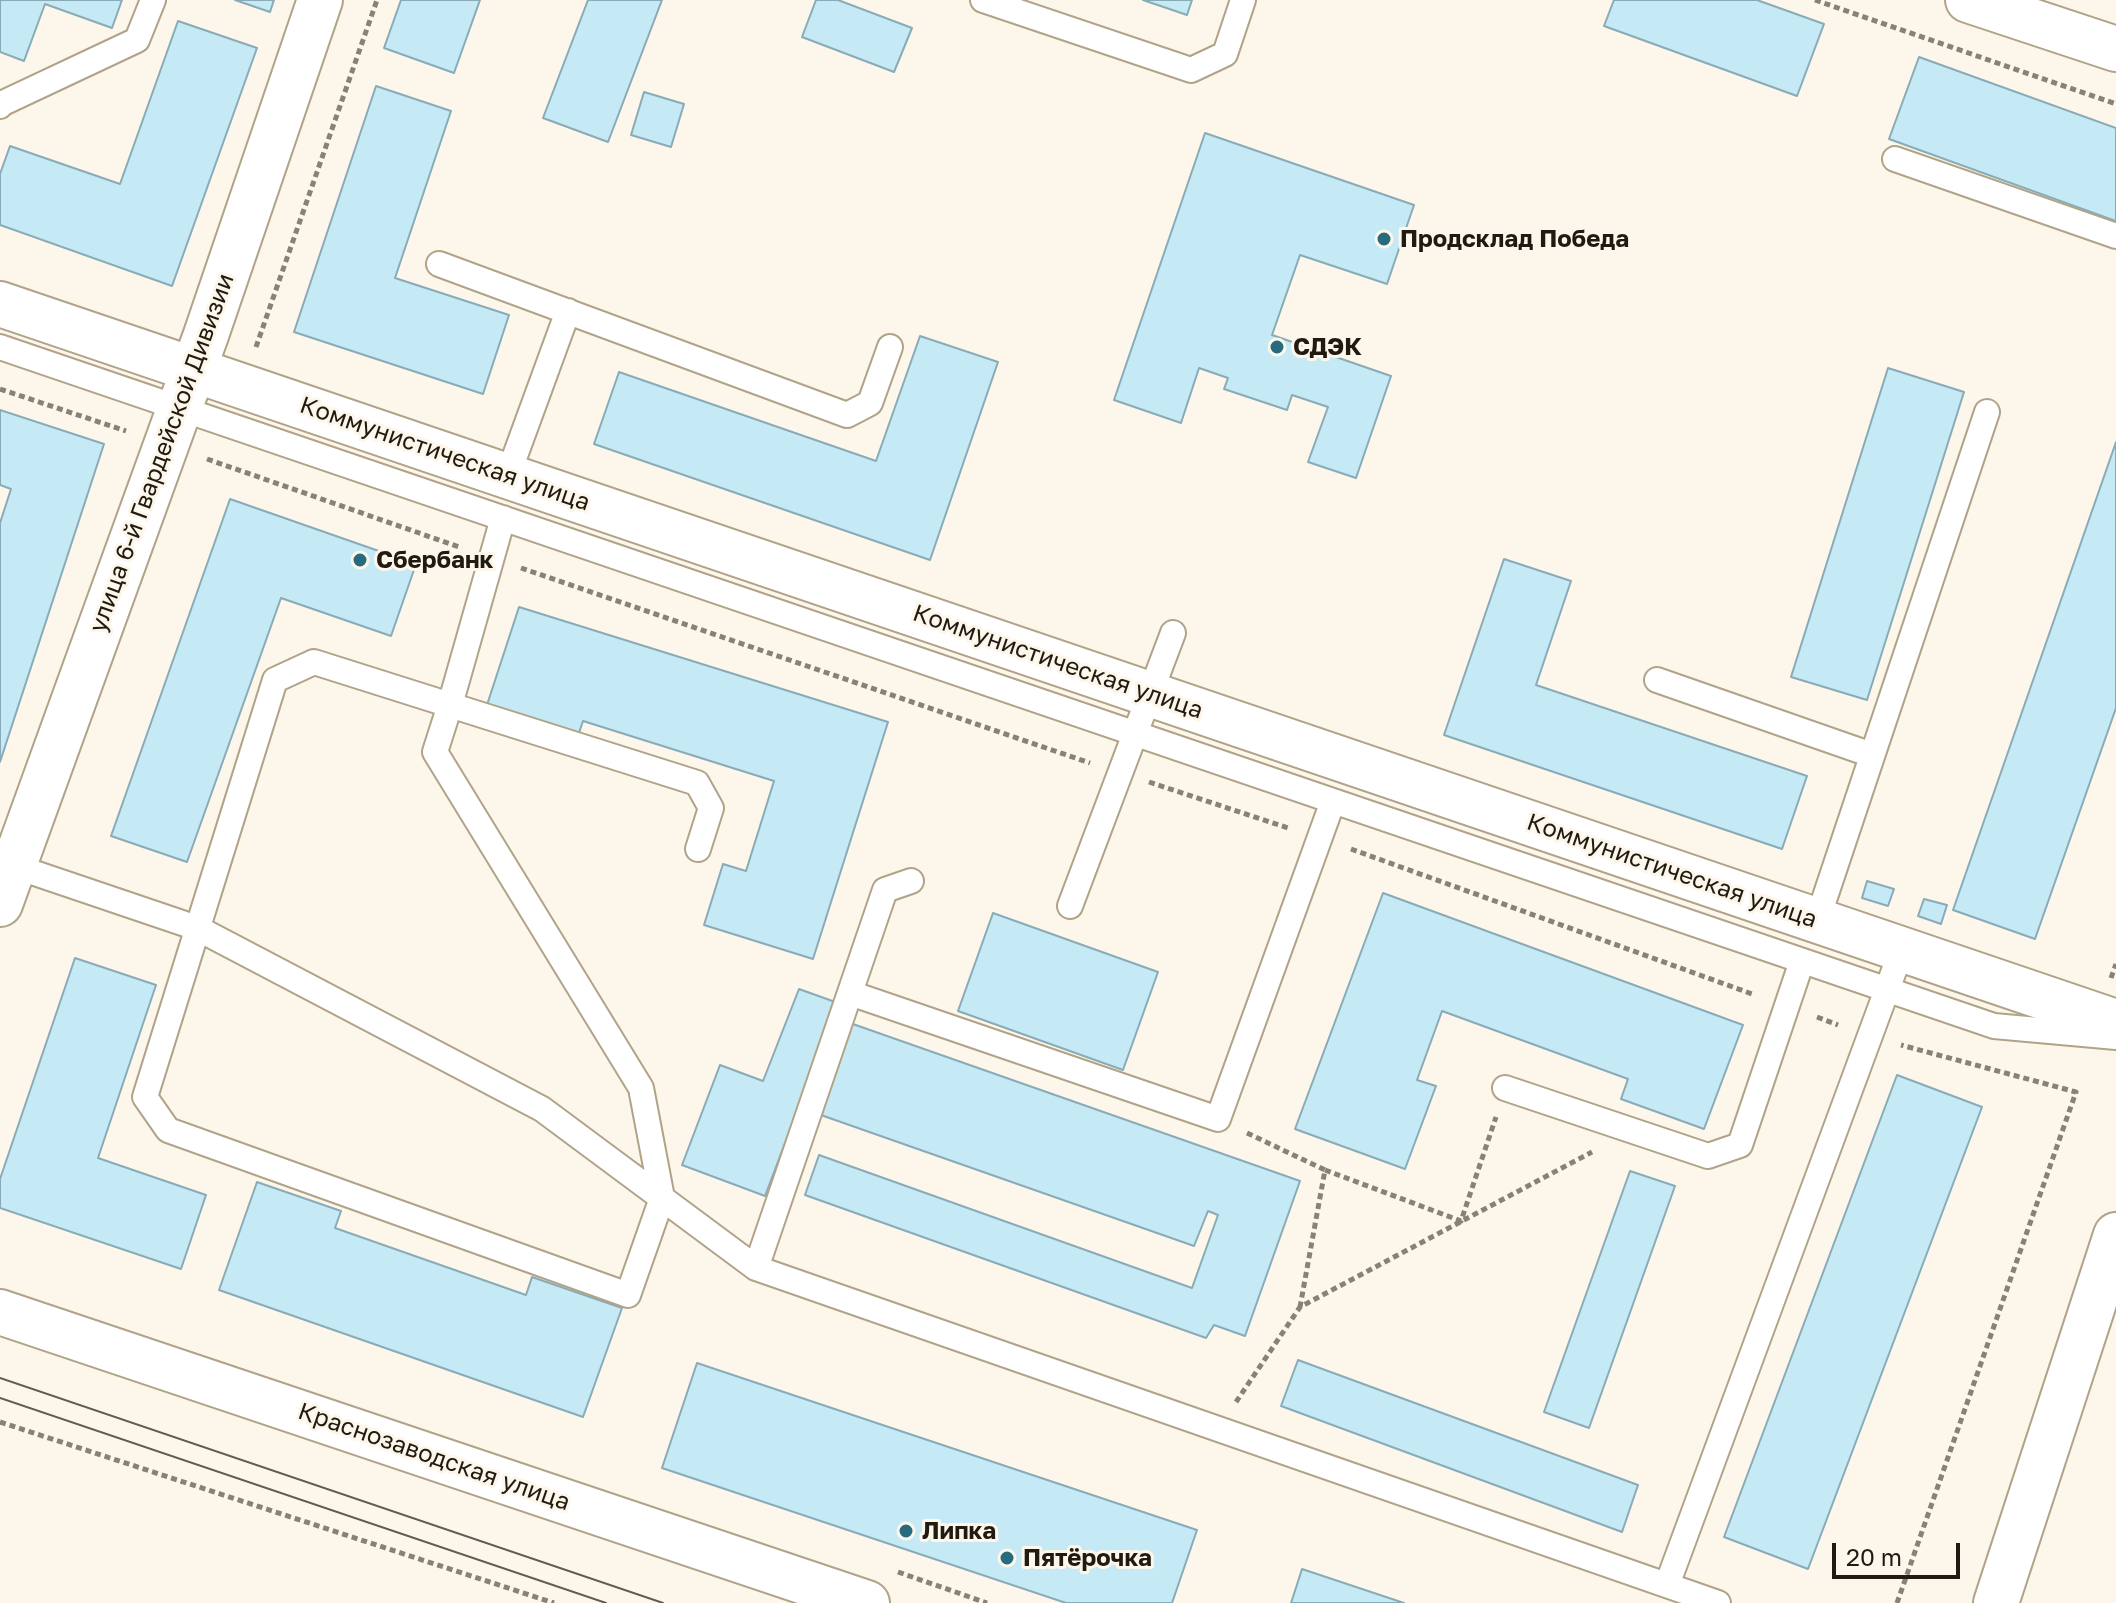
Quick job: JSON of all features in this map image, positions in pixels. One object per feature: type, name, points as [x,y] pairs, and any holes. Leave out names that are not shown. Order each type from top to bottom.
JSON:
[{"type":"street","name":"улица 6-й Гвардейской Дивизии","points":[[4,877],[180,407],[320,0]]},
{"type":"street","points":[[1968,0],[2116,49]]},
{"type":"street","name":"Коммунистическая улица","points":[[0,304],[180,407],[505,496],[1142,713],[1817,921],[2116,1022]]},
{"type":"street","points":[[1996,1603],[2116,1235]]},
{"type":"street","name":"Краснозаводская улица","points":[[0,1312],[867,1603]]},
{"type":"lane","points":[[0,106],[137,40],[153,0]]},
{"type":"lane","points":[[983,0],[1191,70],[1225,54],[1243,0]]},
{"type":"lane","points":[[1895,159],[2116,236]]},
{"type":"lane","points":[[439,264],[847,415],[870,403],[890,347]]},
{"type":"lane","points":[[568,311],[505,496],[491,558],[450,705],[435,752],[641,1088],[662,1198],[628,1295],[168,1130],[145,1097],[275,680],[314,662],[450,705],[697,783],[711,808],[698,849]]},
{"type":"lane","points":[[0,347],[180,407]]},
{"type":"lane","points":[[1817,921],[1987,412]]},
{"type":"lane","points":[[1070,906],[1173,633]]},
{"type":"lane","points":[[1657,680],[1872,755]]},
{"type":"lane","points":[[1142,713],[1333,801],[1994,1026],[2116,1037]]},
{"type":"lane","points":[[850,993],[1218,1119],[1333,801]]},
{"type":"lane","points":[[4,877],[197,928],[542,1109],[756,1268],[1718,1603]]},
{"type":"lane","points":[[756,1268],[885,890],[911,881]]},
{"type":"lane","points":[[1667,1585],[1902,949]]},
{"type":"lane","points":[[1505,1088],[1708,1156],[1740,1145],[1802,961]]},
{"type":"path","points":[[255,351],[377,0]]},
{"type":"path","points":[[1815,0],[2116,104]]},
{"type":"path","points":[[0,389],[180,407],[491,558],[1119,773],[1320,838],[1868,1036],[2076,1092],[1897,1603]]},
{"type":"path","points":[[1461,1221],[1505,1088]]},
{"type":"path","points":[[1218,1119],[1325,1170],[1461,1221]]},
{"type":"path","points":[[1300,1307],[1632,1131]]},
{"type":"path","points":[[1218,1429],[1300,1307],[1325,1170]]},
{"type":"path","points":[[0,1422],[554,1603]]},
{"type":"building","points":[[0,0],[122,0],[112,28],[45,4],[24,61],[0,52]]},
{"type":"building","points":[[235,0],[274,0],[270,12]]},
{"type":"building","points":[[401,0],[480,0],[454,73],[384,48]]},
{"type":"building","points":[[588,0],[662,0],[608,142],[543,118]]},
{"type":"building","points":[[816,0],[838,0],[912,28],[894,72],[802,37]]},
{"type":"building","points":[[1143,0],[1192,0],[1187,15]]},
{"type":"building","points":[[1614,0],[1757,0],[1824,24],[1797,96],[1604,26]]},
{"type":"building","points":[[178,21],[257,48],[172,286],[0,225],[0,174],[10,146],[120,184]]},
{"type":"building","points":[[1919,57],[2116,128],[2116,221],[1889,139]]},
{"type":"building","points":[[376,86],[451,111],[395,278],[509,315],[483,394],[294,332]]},
{"type":"building","points":[[644,92],[684,104],[671,147],[631,135]]},
{"type":"building","points":[[1205,133],[1414,205],[1387,284],[1300,255],[1272,335],[1391,376],[1356,478],[1308,462],[1328,407],[1292,395],[1287,410],[1224,389],[1228,378],[1199,368],[1181,423],[1114,400]]},
{"type":"building","points":[[920,336],[998,362],[930,560],[594,444],[619,372],[876,461]]},
{"type":"building","points":[[1888,368],[1964,392],[1867,700],[1791,677]]},
{"type":"building","points":[[0,410],[104,444],[0,762],[0,523],[11,489],[0,485]]},
{"type":"building","points":[[2116,442],[2116,708],[2035,939],[1953,910]]},
{"type":"building","points":[[230,499],[416,564],[391,636],[281,598],[187,862],[111,836]]},
{"type":"building","points":[[1504,559],[1571,581],[1536,685],[1807,776],[1782,849],[1444,735]]},
{"type":"building","points":[[519,607],[888,722],[813,959],[704,925],[723,864],[746,871],[774,781],[583,721],[578,736],[486,708]]},
{"type":"building","points":[[1867,881],[1894,889],[1888,906],[1862,898]]},
{"type":"building","points":[[1383,893],[1743,1025],[1704,1129],[1621,1099],[1628,1079],[1442,1011],[1417,1080],[1436,1086],[1405,1169],[1295,1129]]},
{"type":"building","points":[[1924,899],[1947,905],[1941,924],[1918,916]]},
{"type":"building","points":[[993,913],[1158,972],[1123,1070],[958,1011]]},
{"type":"building","points":[[75,958],[156,985],[98,1158],[206,1195],[181,1269],[0,1208],[0,1179]]},
{"type":"building","points":[[799,989],[838,1003],[765,1196],[682,1165],[720,1065],[763,1081]]},
{"type":"building","points":[[850,1023],[1300,1181],[1245,1336],[1214,1325],[1206,1338],[805,1195],[819,1155],[1192,1288],[1218,1215],[1208,1211],[1194,1246],[818,1114]]},
{"type":"building","points":[[1897,1075],[1982,1107],[1808,1569],[1724,1537]]},
{"type":"building","points":[[1630,1171],[1675,1186],[1589,1428],[1544,1412]]},
{"type":"building","points":[[257,1182],[341,1211],[335,1228],[526,1295],[532,1277],[622,1308],[583,1417],[219,1290]]},
{"type":"building","points":[[1298,1360],[1638,1485],[1622,1532],[1281,1406]]},
{"type":"building","points":[[697,1363],[1197,1530],[1172,1603],[1066,1603],[662,1468]]},
{"type":"building","points":[[1302,1569],[1404,1603],[1291,1603]]},
{"type":"tram line","points":[[0,1378],[663,1603]]},
{"type":"tram line","points":[[0,1398],[606,1603]]},
{"type":"place","name":"Продсклад Победа","points":[[1384,239]]},
{"type":"place","name":"СДЭК","points":[[1277,347]]},
{"type":"place","name":"Сбербанк","points":[[360,560]]},
{"type":"place","name":"Липка","points":[[906,1531]]},
{"type":"place","name":"Пятёрочка","points":[[1007,1558]]}]
